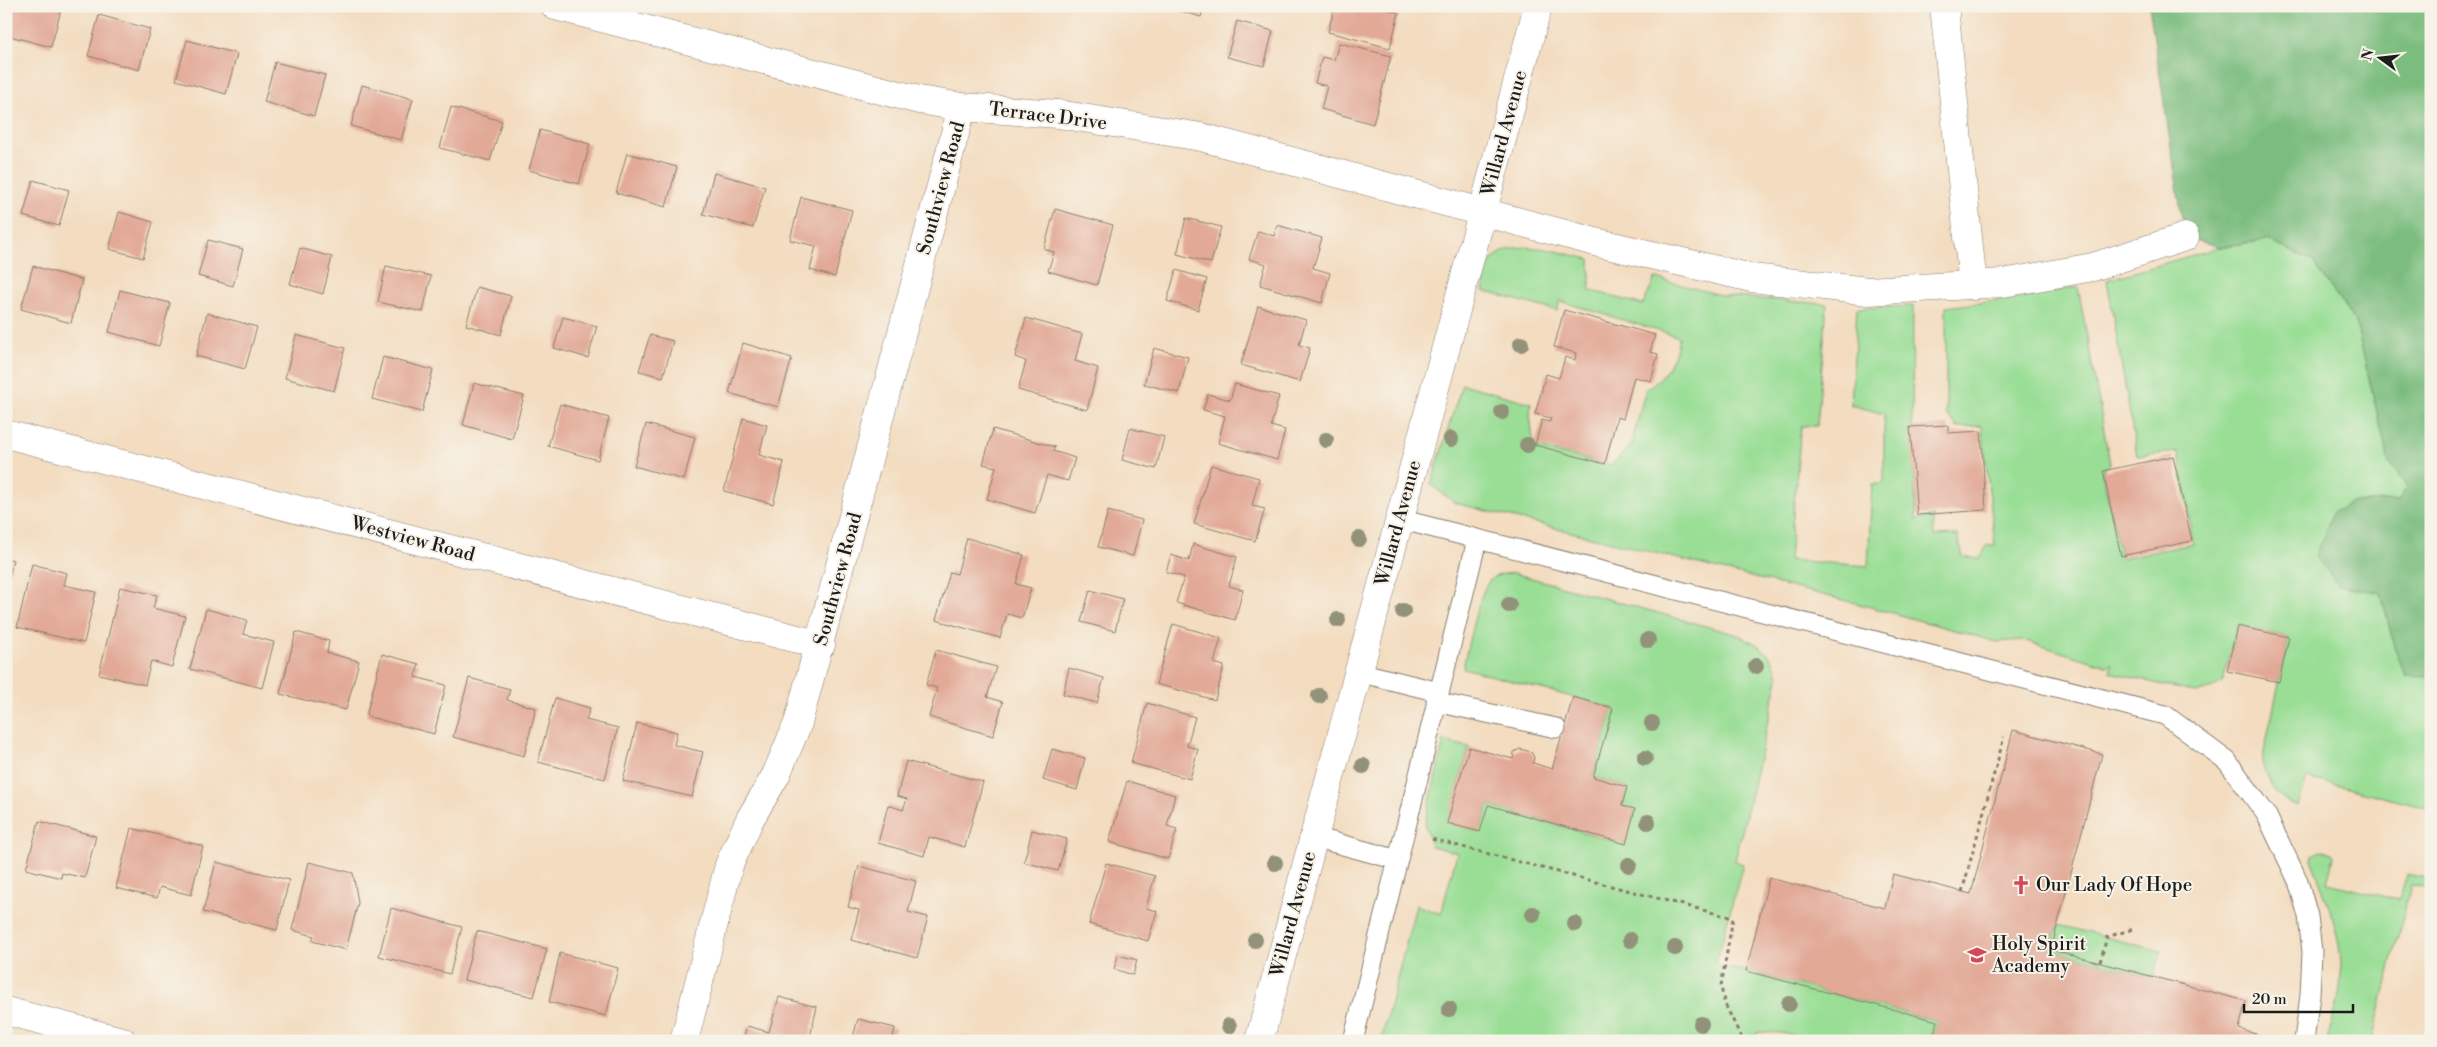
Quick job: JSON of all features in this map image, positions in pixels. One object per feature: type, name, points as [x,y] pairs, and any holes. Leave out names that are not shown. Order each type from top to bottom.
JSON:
[{"type":"street","name":"Terrace Drive","points":[[555,6],[919,100],[962,106],[1058,114],[1201,137],[1599,243],[1752,278],[1868,291],[1974,286],[2004,283],[2093,267],[2185,237]]},
{"type":"street","name":"Willard Avenue","points":[[1259,1041],[1538,6]]},
{"type":"street","points":[[1944,6],[1974,286]]},
{"type":"street","name":"Southview Road","points":[[684,1041],[729,865],[750,819],[776,775],[798,723],[962,106]]},
{"type":"street","name":"Westview Road","points":[[6,434],[820,645]]},
{"type":"street","points":[[6,1011],[122,1041]]},
{"type":"lane","points":[[1399,519],[2165,716],[2227,761],[2266,814],[2298,881],[2308,916],[2312,952],[2310,995],[2304,1041]]},
{"type":"lane","points":[[1353,1041],[1477,540]]},
{"type":"lane","points":[[1358,672],[1438,697],[1556,728]]},
{"type":"lane","points":[[1314,837],[1398,860]]},
{"type":"path","points":[[1962,892],[2004,737]]},
{"type":"path","points":[[1405,831],[1733,918],[1721,986],[1724,1002],[1743,1041]]},
{"type":"path","points":[[2100,962],[2106,937],[2133,929]]},
{"type":"green space","points":[[2149,6],[2431,6],[2431,674],[2428,677],[2406,676],[2395,650],[2381,593],[2338,585],[2316,556],[2333,512],[2354,502],[2398,501],[2407,487],[2389,463],[2356,323],[2312,260],[2266,240],[2220,247],[2185,237]]},
{"type":"green space","points":[[2266,240],[2312,260],[2356,323],[2389,463],[2407,487],[2398,501],[2354,502],[2338,585],[2381,592],[2395,650],[2428,677],[2431,674],[2431,809],[2307,778],[2298,805],[2291,804],[2284,800],[2269,783],[2262,761],[2289,637],[2237,626],[2223,681],[2213,688],[2196,693],[2110,672],[2112,664],[2106,666],[2023,640],[1997,642],[1863,605],[1455,503],[1431,485],[1462,384],[1531,403],[1530,416],[1534,447],[1611,465],[1631,446],[1646,388],[1659,379],[1669,367],[1678,345],[1679,337],[1560,301],[1557,311],[1483,291],[1489,265],[1497,255],[1509,249],[1522,247],[1551,250],[1590,259],[1590,290],[1643,305],[1655,278],[1724,296],[1827,304],[1817,426],[1801,426],[1789,560],[1868,566],[1872,484],[1884,484],[1884,414],[1851,405],[1857,308],[1913,306],[1912,421],[1916,520],[1933,516],[1934,536],[1957,535],[1963,557],[1979,559],[1987,546],[1995,545],[1982,426],[1958,427],[1946,414],[1946,307],[2028,297],[2078,287],[2110,464],[2102,471],[2121,558],[2193,544],[2179,452],[2137,456],[2107,280],[2220,247]]},
{"type":"green space","points":[[1513,573],[1738,635],[1753,642],[1765,651],[1774,663],[1778,679],[1735,861],[1743,864],[1716,963],[1720,967],[1746,971],[1937,1021],[1932,1041],[1813,1041],[1783,1033],[1759,1032],[1741,1041],[1381,1041],[1416,905],[1441,914],[1457,853],[1431,846],[1425,823],[1444,741],[1469,747],[1448,823],[1480,832],[1488,805],[1625,844],[1635,810],[1622,806],[1627,787],[1593,777],[1613,708],[1463,668],[1474,620],[1487,585],[1496,576]]},
{"type":"green space","points":[[2320,850],[2332,853],[2334,856],[2327,883],[2399,900],[2407,874],[2431,879],[2431,889],[2411,884],[2372,1041],[2327,1041],[2338,1001],[2341,971],[2338,938],[2334,922],[2311,859],[2312,854]]},
{"type":"green space","points":[[2058,925],[2161,951],[2154,977],[2051,950]]},
{"type":"building","points":[[8,6],[62,6],[51,47],[6,35]]},
{"type":"building","points":[[1164,6],[1204,6],[1201,17]]},
{"type":"building","points":[[1335,6],[1383,6],[1383,8],[1399,13],[1390,48],[1328,32]]},
{"type":"building","points":[[99,15],[150,29],[139,70],[88,56]]},
{"type":"building","points":[[1237,21],[1273,31],[1264,66],[1227,57]]},
{"type":"building","points":[[187,40],[237,54],[226,94],[176,80]]},
{"type":"building","points":[[1339,43],[1391,56],[1373,124],[1321,109],[1327,86],[1315,83],[1322,57],[1334,60]]},
{"type":"building","points":[[275,62],[325,75],[314,116],[264,102]]},
{"type":"building","points":[[362,85],[413,99],[401,140],[351,126]]},
{"type":"building","points":[[451,107],[502,121],[490,161],[440,148]]},
{"type":"building","points":[[540,130],[590,144],[579,184],[529,170]]},
{"type":"building","points":[[627,153],[677,167],[666,207],[616,193]]},
{"type":"building","points":[[714,173],[765,187],[753,228],[703,214]]},
{"type":"building","points":[[33,180],[69,190],[59,226],[23,216]]},
{"type":"building","points":[[801,197],[852,210],[835,277],[810,270],[816,246],[790,240]]},
{"type":"building","points":[[1055,209],[1113,225],[1097,285],[1048,271],[1054,252],[1044,249]]},
{"type":"building","points":[[119,212],[153,222],[143,258],[109,249]]},
{"type":"building","points":[[1186,218],[1221,227],[1211,263],[1177,254]]},
{"type":"building","points":[[1277,225],[1322,238],[1313,268],[1330,273],[1322,303],[1260,285],[1266,264],[1249,259],[1258,231],[1274,236]]},
{"type":"building","points":[[208,240],[243,249],[233,286],[198,276]]},
{"type":"building","points":[[300,248],[332,257],[323,294],[290,284]]},
{"type":"building","points":[[33,266],[82,280],[71,323],[21,309]]},
{"type":"building","points":[[386,266],[431,276],[423,312],[378,302]]},
{"type":"building","points":[[1176,270],[1207,279],[1198,310],[1167,301]]},
{"type":"building","points":[[477,287],[511,296],[501,335],[466,325]]},
{"type":"building","points":[[120,290],[170,303],[159,346],[109,332]]},
{"type":"building","points":[[1258,306],[1306,320],[1299,345],[1310,348],[1300,382],[1241,365]]},
{"type":"building","points":[[1564,310],[1655,335],[1650,352],[1658,354],[1651,381],[1634,377],[1623,419],[1617,417],[1605,464],[1535,445],[1542,420],[1550,422],[1551,418],[1535,414],[1546,374],[1559,378],[1565,357],[1575,360],[1576,353],[1554,347]]},
{"type":"building","points":[[207,313],[257,327],[245,369],[196,356]]},
{"type":"building","points":[[563,317],[597,326],[588,358],[554,348]]},
{"type":"building","points":[[1026,318],[1082,334],[1075,361],[1098,368],[1087,410],[1018,390],[1026,361],[1015,357]]},
{"type":"building","points":[[296,335],[345,348],[334,391],[285,378]]},
{"type":"building","points":[[650,335],[673,341],[663,377],[639,371]]},
{"type":"building","points":[[743,343],[792,358],[778,407],[729,393]]},
{"type":"building","points":[[1154,348],[1188,357],[1179,393],[1144,384]]},
{"type":"building","points":[[383,357],[433,370],[422,412],[372,399]]},
{"type":"building","points":[[474,383],[524,396],[512,439],[463,425]]},
{"type":"building","points":[[1235,384],[1279,396],[1271,426],[1285,430],[1277,460],[1218,443],[1225,416],[1203,410],[1208,394],[1230,400]]},
{"type":"building","points":[[560,404],[609,418],[598,460],[548,446]]},
{"type":"building","points":[[743,418],[767,425],[759,455],[784,462],[773,504],[724,491]]},
{"type":"building","points":[[646,424],[695,437],[684,480],[634,466]]},
{"type":"building","points":[[1948,425],[1948,433],[1981,431],[1986,510],[1917,515],[1910,427]]},
{"type":"building","points":[[1130,428],[1164,437],[1156,469],[1122,460]]},
{"type":"building","points":[[993,429],[1055,447],[1053,451],[1075,458],[1068,481],[1047,475],[1035,513],[987,499],[996,467],[983,464]]},
{"type":"building","points":[[2173,456],[2192,541],[2121,556],[2103,471]]},
{"type":"building","points":[[1211,465],[1259,478],[1252,506],[1265,509],[1255,541],[1194,524]]},
{"type":"building","points":[[1108,511],[1142,520],[1133,556],[1098,547]]},
{"type":"building","points":[[967,538],[1024,555],[1016,584],[1031,588],[1022,618],[1007,614],[1000,638],[936,620],[950,572],[957,574]]},
{"type":"building","points":[[1193,544],[1237,557],[1229,586],[1243,590],[1235,620],[1176,603],[1184,577],[1166,572],[1171,555],[1189,561]]},
{"type":"building","points":[[6,558],[13,560],[7,585],[6,584]]},
{"type":"building","points":[[32,564],[67,573],[64,585],[96,592],[84,643],[17,627]]},
{"type":"building","points":[[120,587],[157,595],[153,608],[185,616],[172,667],[151,661],[145,685],[99,674]]},
{"type":"building","points":[[1090,590],[1123,599],[1115,631],[1081,622]]},
{"type":"building","points":[[206,609],[247,620],[243,634],[274,642],[262,688],[190,669]]},
{"type":"building","points":[[1173,624],[1221,638],[1214,663],[1224,666],[1215,700],[1156,684]]},
{"type":"building","points":[[2237,626],[2289,637],[2279,682],[2227,671]]},
{"type":"building","points":[[296,632],[329,641],[327,653],[359,661],[346,710],[280,694]]},
{"type":"building","points":[[936,650],[996,667],[987,697],[1003,702],[993,736],[929,717],[937,688],[926,685]]},
{"type":"building","points":[[382,654],[419,664],[415,677],[446,685],[434,734],[366,716]]},
{"type":"building","points":[[1069,668],[1104,678],[1097,703],[1063,694]]},
{"type":"building","points":[[469,678],[510,689],[507,700],[536,708],[524,756],[453,737]]},
{"type":"building","points":[[1573,697],[1613,708],[1593,777],[1627,787],[1622,806],[1635,809],[1626,844],[1488,805],[1480,832],[1447,823],[1469,747],[1513,759],[1514,752],[1520,749],[1531,752],[1534,757],[1533,763],[1552,769]]},
{"type":"building","points":[[555,698],[590,708],[586,720],[618,728],[605,779],[538,762]]},
{"type":"building","points":[[1147,703],[1195,717],[1187,746],[1198,749],[1190,779],[1131,763]]},
{"type":"building","points":[[637,723],[677,732],[674,745],[703,752],[692,797],[623,781]]},
{"type":"building","name":"Our Lady Of Hope","points":[[2013,730],[2102,754],[2051,950],[2246,1001],[2239,1029],[2259,1035],[2258,1041],[1932,1041],[1937,1021],[1746,971],[1769,878],[1885,908],[1893,874],[1971,894]]},
{"type":"building","points":[[1052,749],[1085,758],[1077,790],[1043,780]]},
{"type":"building","points":[[906,761],[983,782],[965,847],[929,837],[924,856],[878,843],[888,805],[903,810],[907,799],[897,796]]},
{"type":"building","points":[[1127,781],[1175,795],[1167,826],[1177,829],[1168,859],[1109,842]]},
{"type":"building","points":[[39,821],[96,836],[85,878],[62,873],[61,878],[26,869]]},
{"type":"building","points":[[131,828],[203,846],[191,895],[160,887],[157,898],[116,888]]},
{"type":"building","points":[[1032,830],[1067,839],[1058,871],[1024,862]]},
{"type":"building","points":[[216,862],[289,880],[277,930],[203,912]]},
{"type":"building","points":[[309,862],[353,873],[358,903],[346,950],[312,941],[314,936],[292,930]]},
{"type":"building","points":[[1106,863],[1155,876],[1146,908],[1157,911],[1148,941],[1089,924]]},
{"type":"building","points":[[859,866],[916,881],[908,912],[928,917],[917,958],[851,940],[859,910],[848,907]]},
{"type":"building","points":[[391,908],[462,927],[450,974],[379,956]]},
{"type":"building","points":[[477,931],[547,949],[534,997],[464,980]]},
{"type":"building","points":[[560,953],[618,968],[606,1016],[549,1002]]},
{"type":"building","points":[[1118,955],[1137,960],[1133,975],[1114,969]]},
{"type":"building","points":[[779,997],[817,1007],[809,1041],[743,1041],[747,1026],[769,1032]]},
{"type":"building","points":[[858,1019],[895,1028],[892,1041],[852,1041]]},
{"type":"building","points":[[961,1035],[978,1040],[978,1041],[960,1041]]},
{"type":"place","name":"Our Lady Of Hope","points":[[2021,885]]},
{"type":"place","name":"Holy Spirit Academy","points":[[1977,955]]}]
